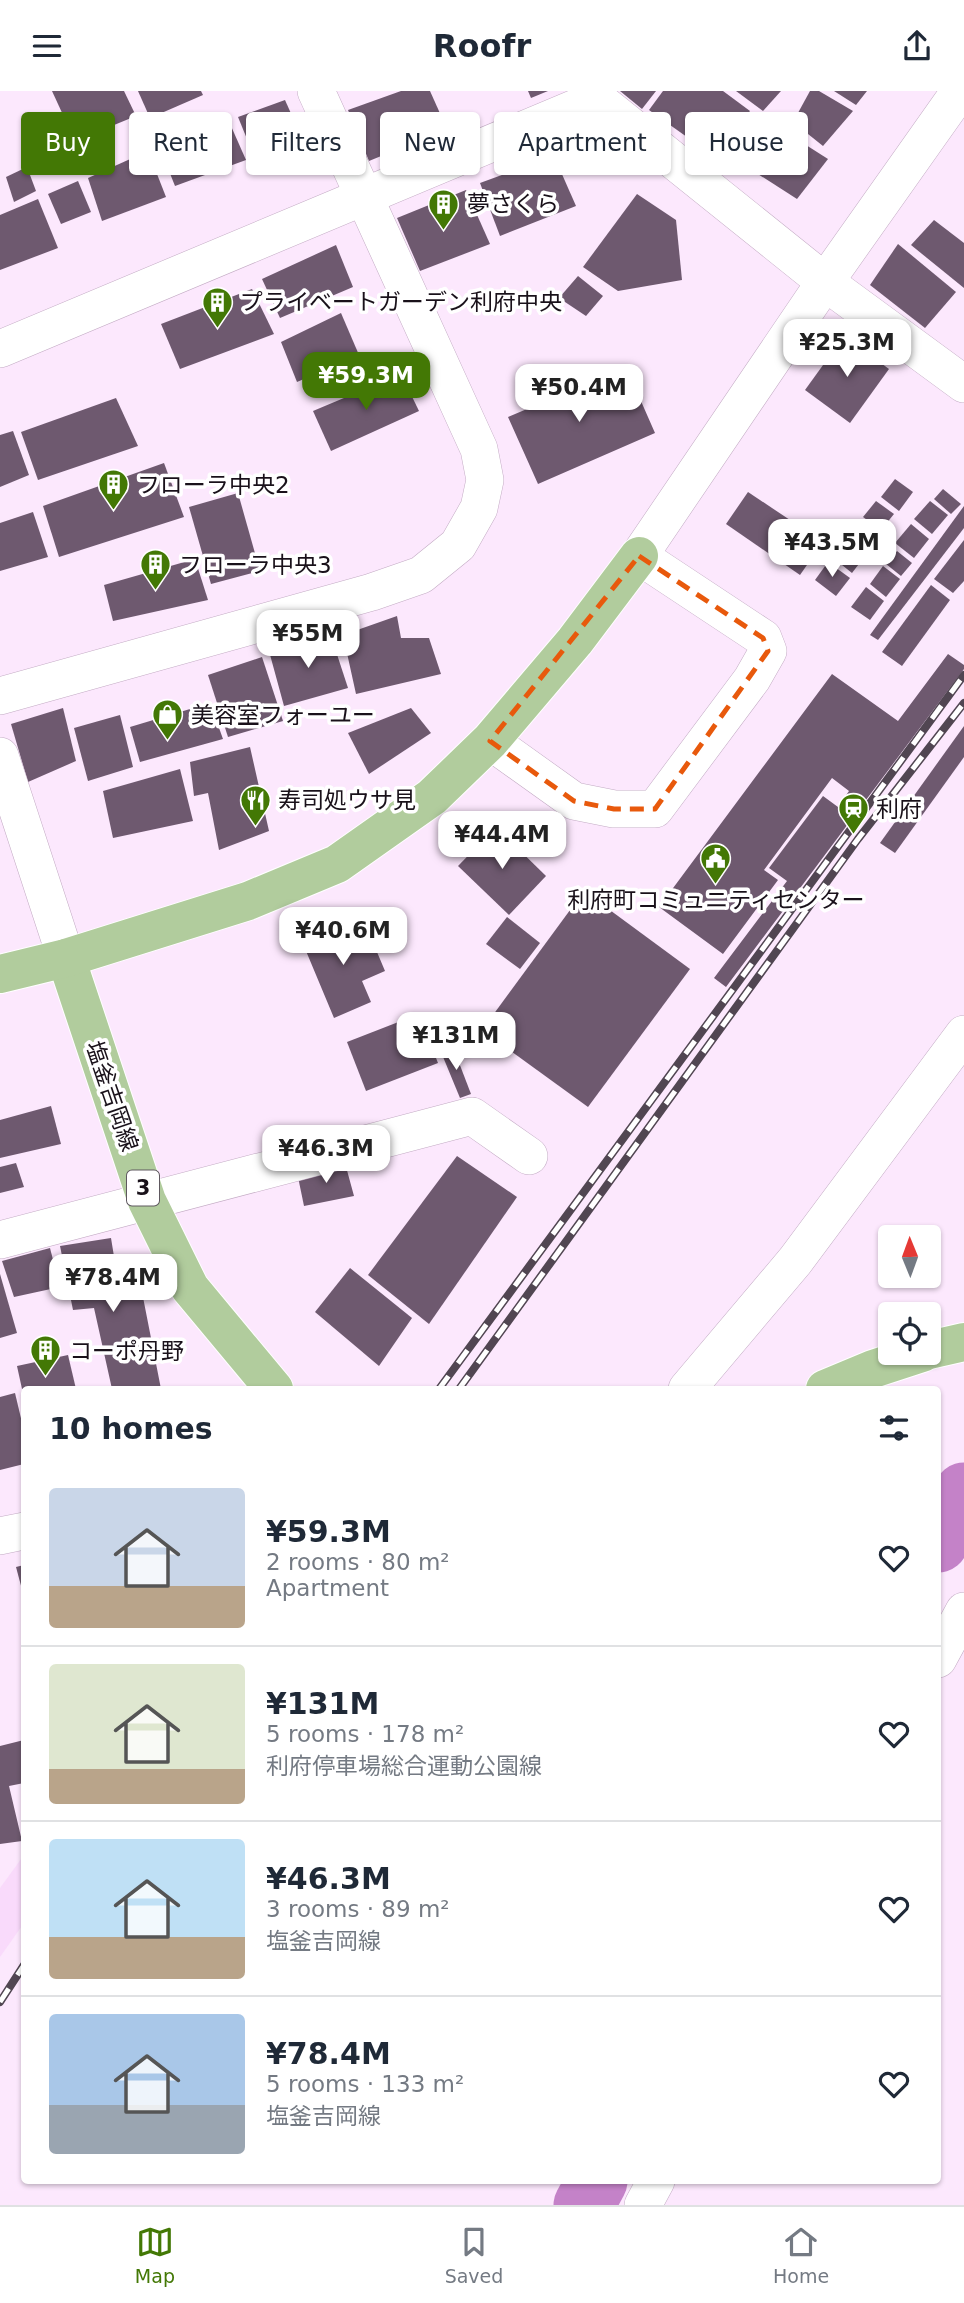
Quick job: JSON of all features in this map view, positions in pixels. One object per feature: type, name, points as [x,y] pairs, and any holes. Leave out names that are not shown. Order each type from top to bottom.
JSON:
[{"type":"main road","points":[[0,974],[66,958],[248,901],[337,864],[432,797],[491,741],[575,641],[639,556]]},
{"type":"main road","name":"塩釜吉岡線","points":[[66,958],[147,1201],[190,1288],[272,1386]]},
{"type":"main road","points":[[832,1386],[886,1365]]},
{"type":"street","points":[[0,696],[372,592],[421,575],[458,545],[479,508],[485,480],[479,449],[316,91]]},
{"type":"street","points":[[491,741],[574,801],[614,809],[655,809],[752,679],[768,650],[763,638],[639,556],[825,282],[960,91]]},
{"type":"street","points":[[0,349],[599,95],[825,282],[964,384]]},
{"type":"street","points":[[0,756],[66,958]]},
{"type":"street","points":[[690,1386],[795,1261],[964,1034]]},
{"type":"street","points":[[0,1240],[472,1116],[529,1156]]},
{"type":"street","points":[[0,1536],[21,1532]]},
{"type":"street","points":[[941,1653],[964,1611]]},
{"type":"street","points":[[643,2205],[654,2184]]},
{"type":"highlighted area","points":[[639,556],[763,638],[768,651],[655,809],[614,809],[574,801],[490,741]]},
{"type":"shaded area","points":[[21,1859],[21,1927],[0,1957],[0,1888]]},
{"type":"building","points":[[52,91],[124,91],[134,112],[129,112],[129,119],[115,125],[115,112],[62,112]]},
{"type":"building","points":[[138,91],[201,91],[203,95],[164,112],[147,112]]},
{"type":"building","points":[[401,91],[430,91],[439,112],[380,112],[380,156],[369,161],[366,154],[366,112],[348,110]]},
{"type":"building","points":[[528,91],[548,91],[531,98]]},
{"type":"building","points":[[620,91],[656,91],[642,109]]},
{"type":"building","points":[[663,91],[723,91],[750,111],[685,112],[685,136],[671,126],[671,112],[649,110]]},
{"type":"building","points":[[736,91],[781,91],[763,111]]},
{"type":"building","points":[[810,91],[819,91],[853,111],[823,146],[808,134],[808,112],[798,112]]},
{"type":"building","points":[[834,91],[867,91],[856,105]]},
{"type":"building","points":[[285,100],[290,112],[252,112]]},
{"type":"building","points":[[246,114],[246,136],[238,117]]},
{"type":"building","points":[[232,128],[246,160],[232,165]]},
{"type":"building","points":[[808,146],[828,159],[797,199],[760,175],[808,175]]},
{"type":"building","points":[[129,160],[129,175],[157,175],[166,197],[102,221],[88,178],[95,175],[115,175],[115,166]]},
{"type":"building","points":[[21,170],[21,175],[30,175],[36,191],[14,202],[6,177]]},
{"type":"building","points":[[171,175],[205,175],[175,186]]},
{"type":"building","points":[[502,175],[562,175],[576,206],[500,236],[480,183]]},
{"type":"building","points":[[78,181],[91,212],[61,224],[48,194]]},
{"type":"building","name":"夢さくら","points":[[466,190],[490,244],[420,271],[397,218]]},
{"type":"building","points":[[637,194],[676,220],[682,280],[618,291],[583,267]]},
{"type":"building","points":[[38,199],[58,248],[0,270],[0,215]]},
{"type":"building","points":[[934,220],[964,243],[964,288],[911,245]]},
{"type":"building","points":[[898,244],[956,292],[925,328],[870,285]]},
{"type":"building","points":[[336,245],[353,287],[280,318],[262,279]]},
{"type":"building","points":[[578,276],[603,296],[586,316],[559,298]]},
{"type":"building","name":"プライベートガーデン利府中央","points":[[252,289],[274,334],[180,369],[161,324]]},
{"type":"building","points":[[341,313],[359,355],[297,382],[281,342]]},
{"type":"building","points":[[844,336],[889,369],[850,423],[805,390]]},
{"type":"building","points":[[626,367],[655,433],[538,484],[508,417],[534,406],[525,385],[547,376],[556,398]]},
{"type":"building","points":[[401,374],[419,411],[331,451],[313,411]]},
{"type":"building","points":[[116,398],[138,446],[38,480],[21,432]]},
{"type":"building","points":[[13,431],[29,475],[0,487],[0,435]]},
{"type":"building","name":"フローラ中央2","points":[[164,463],[184,517],[59,557],[43,506]]},
{"type":"building","points":[[895,479],[913,492],[899,511],[881,497]]},
{"type":"building","points":[[943,489],[961,504],[951,514],[934,499]]},
{"type":"building","points":[[748,492],[823,542],[800,575],[726,524]]},
{"type":"building","points":[[238,493],[260,571],[211,584],[189,507]]},
{"type":"building","points":[[876,501],[894,514],[881,530],[863,517]]},
{"type":"building","points":[[930,501],[948,515],[932,534],[914,519]]},
{"type":"building","points":[[964,506],[964,528],[878,640],[870,635]]},
{"type":"building","points":[[33,512],[48,557],[0,571],[0,523]]},
{"type":"building","points":[[861,520],[879,534],[866,551],[848,537]]},
{"type":"building","points":[[911,524],[929,539],[914,558],[895,543]]},
{"type":"building","points":[[845,540],[865,556],[852,573],[832,557]]},
{"type":"building","points":[[964,540],[964,581],[953,593],[934,579]]},
{"type":"building","points":[[897,551],[912,563],[901,576],[886,564]]},
{"type":"building","name":"フローラ中央3","points":[[195,559],[208,600],[113,621],[104,585]]},
{"type":"building","points":[[828,562],[850,578],[836,596],[815,580]]},
{"type":"building","points":[[883,566],[900,579],[886,597],[870,584]]},
{"type":"building","points":[[931,585],[950,600],[902,666],[882,652]]},
{"type":"building","points":[[866,587],[884,601],[870,620],[851,607]]},
{"type":"building","points":[[397,616],[401,638],[429,638],[441,674],[356,694],[343,635]]},
{"type":"building","points":[[331,636],[348,688],[284,706],[269,651]]},
{"type":"building","name":"利府","points":[[948,654],[964,665],[964,669],[726,987],[714,978],[787,881],[769,868],[823,796],[838,807],[849,791],[832,778],[764,870],[778,880],[723,954],[659,907],[832,674],[898,721]]},
{"type":"building","points":[[262,657],[283,721],[228,737],[208,675]]},
{"type":"building","points":[[210,703],[223,739],[140,762],[130,727]]},
{"type":"building","points":[[63,708],[76,761],[28,782],[11,724]]},
{"type":"building","points":[[411,708],[431,733],[369,774],[348,733]]},
{"type":"building","points":[[120,715],[133,767],[88,781],[74,728]]},
{"type":"building","points":[[964,726],[964,757],[895,853],[880,843]]},
{"type":"building","points":[[250,747],[269,831],[219,850],[208,793],[194,796],[190,762]]},
{"type":"building","points":[[180,769],[193,821],[113,838],[103,791]]},
{"type":"building","points":[[496,827],[546,876],[509,915],[458,866]]},
{"type":"building","points":[[584,891],[690,969],[588,1107],[482,1030]]},
{"type":"building","points":[[507,917],[540,943],[520,969],[486,944]]},
{"type":"building","points":[[341,921],[350,941],[369,933],[385,971],[362,981],[371,1002],[334,1018],[301,939]]},
{"type":"building","points":[[419,1014],[438,1063],[366,1091],[347,1042]]},
{"type":"building","points":[[453,1047],[471,1094],[460,1098],[441,1052]]},
{"type":"building","points":[[51,1106],[61,1144],[0,1158],[0,1120]]},
{"type":"building","points":[[457,1156],[517,1197],[429,1324],[368,1275]]},
{"type":"building","points":[[16,1163],[24,1187],[0,1193],[0,1167]]},
{"type":"building","points":[[345,1163],[354,1196],[304,1206],[298,1177]]},
{"type":"building","points":[[111,1238],[119,1287],[141,1287],[160,1386],[111,1386],[94,1308],[73,1310],[60,1246]]},
{"type":"building","points":[[50,1248],[60,1287],[14,1297],[2,1261]]},
{"type":"building","points":[[350,1268],[412,1318],[379,1366],[315,1312]]},
{"type":"building","points":[[0,1274],[17,1333],[0,1338]]},
{"type":"building","name":"コーポ丹野","points":[[68,1355],[75,1386],[21,1386],[17,1366]]},
{"type":"building","points":[[15,1393],[21,1418],[21,1465],[0,1470],[0,1397]]},
{"type":"building","points":[[21,1566],[21,1586],[16,1567]]},
{"type":"building","points":[[21,1741],[21,1784],[9,1786],[21,1841],[0,1844],[0,1746]]},
{"type":"waterway","points":[[941,1536],[964,1493]]},
{"type":"waterway","points":[[584,2205],[595,2184]]},
{"type":"railway","points":[[441,1386],[964,675]]},
{"type":"railway","points":[[461,1386],[858,839],[964,703]]},
{"type":"railway","points":[[0,2002],[21,1970]]},
{"type":"place","name":"夢さくら","points":[[444,231]]},
{"type":"place","name":"プライベートガーデン利府中央","points":[[217,329]]},
{"type":"place","name":"フローラ中央2","points":[[114,512]]},
{"type":"place","name":"フローラ中央3","points":[[156,592]]},
{"type":"place","name":"美容室フォーユー","points":[[168,742]]},
{"type":"place","name":"寿司処ウサ見","points":[[255,827]]},
{"type":"place","name":"利府","points":[[853,836]]},
{"type":"place","name":"利府町コミュニティセンター","points":[[716,886]]},
{"type":"place","name":"コーポ丹野","points":[[46,1378]]}]
